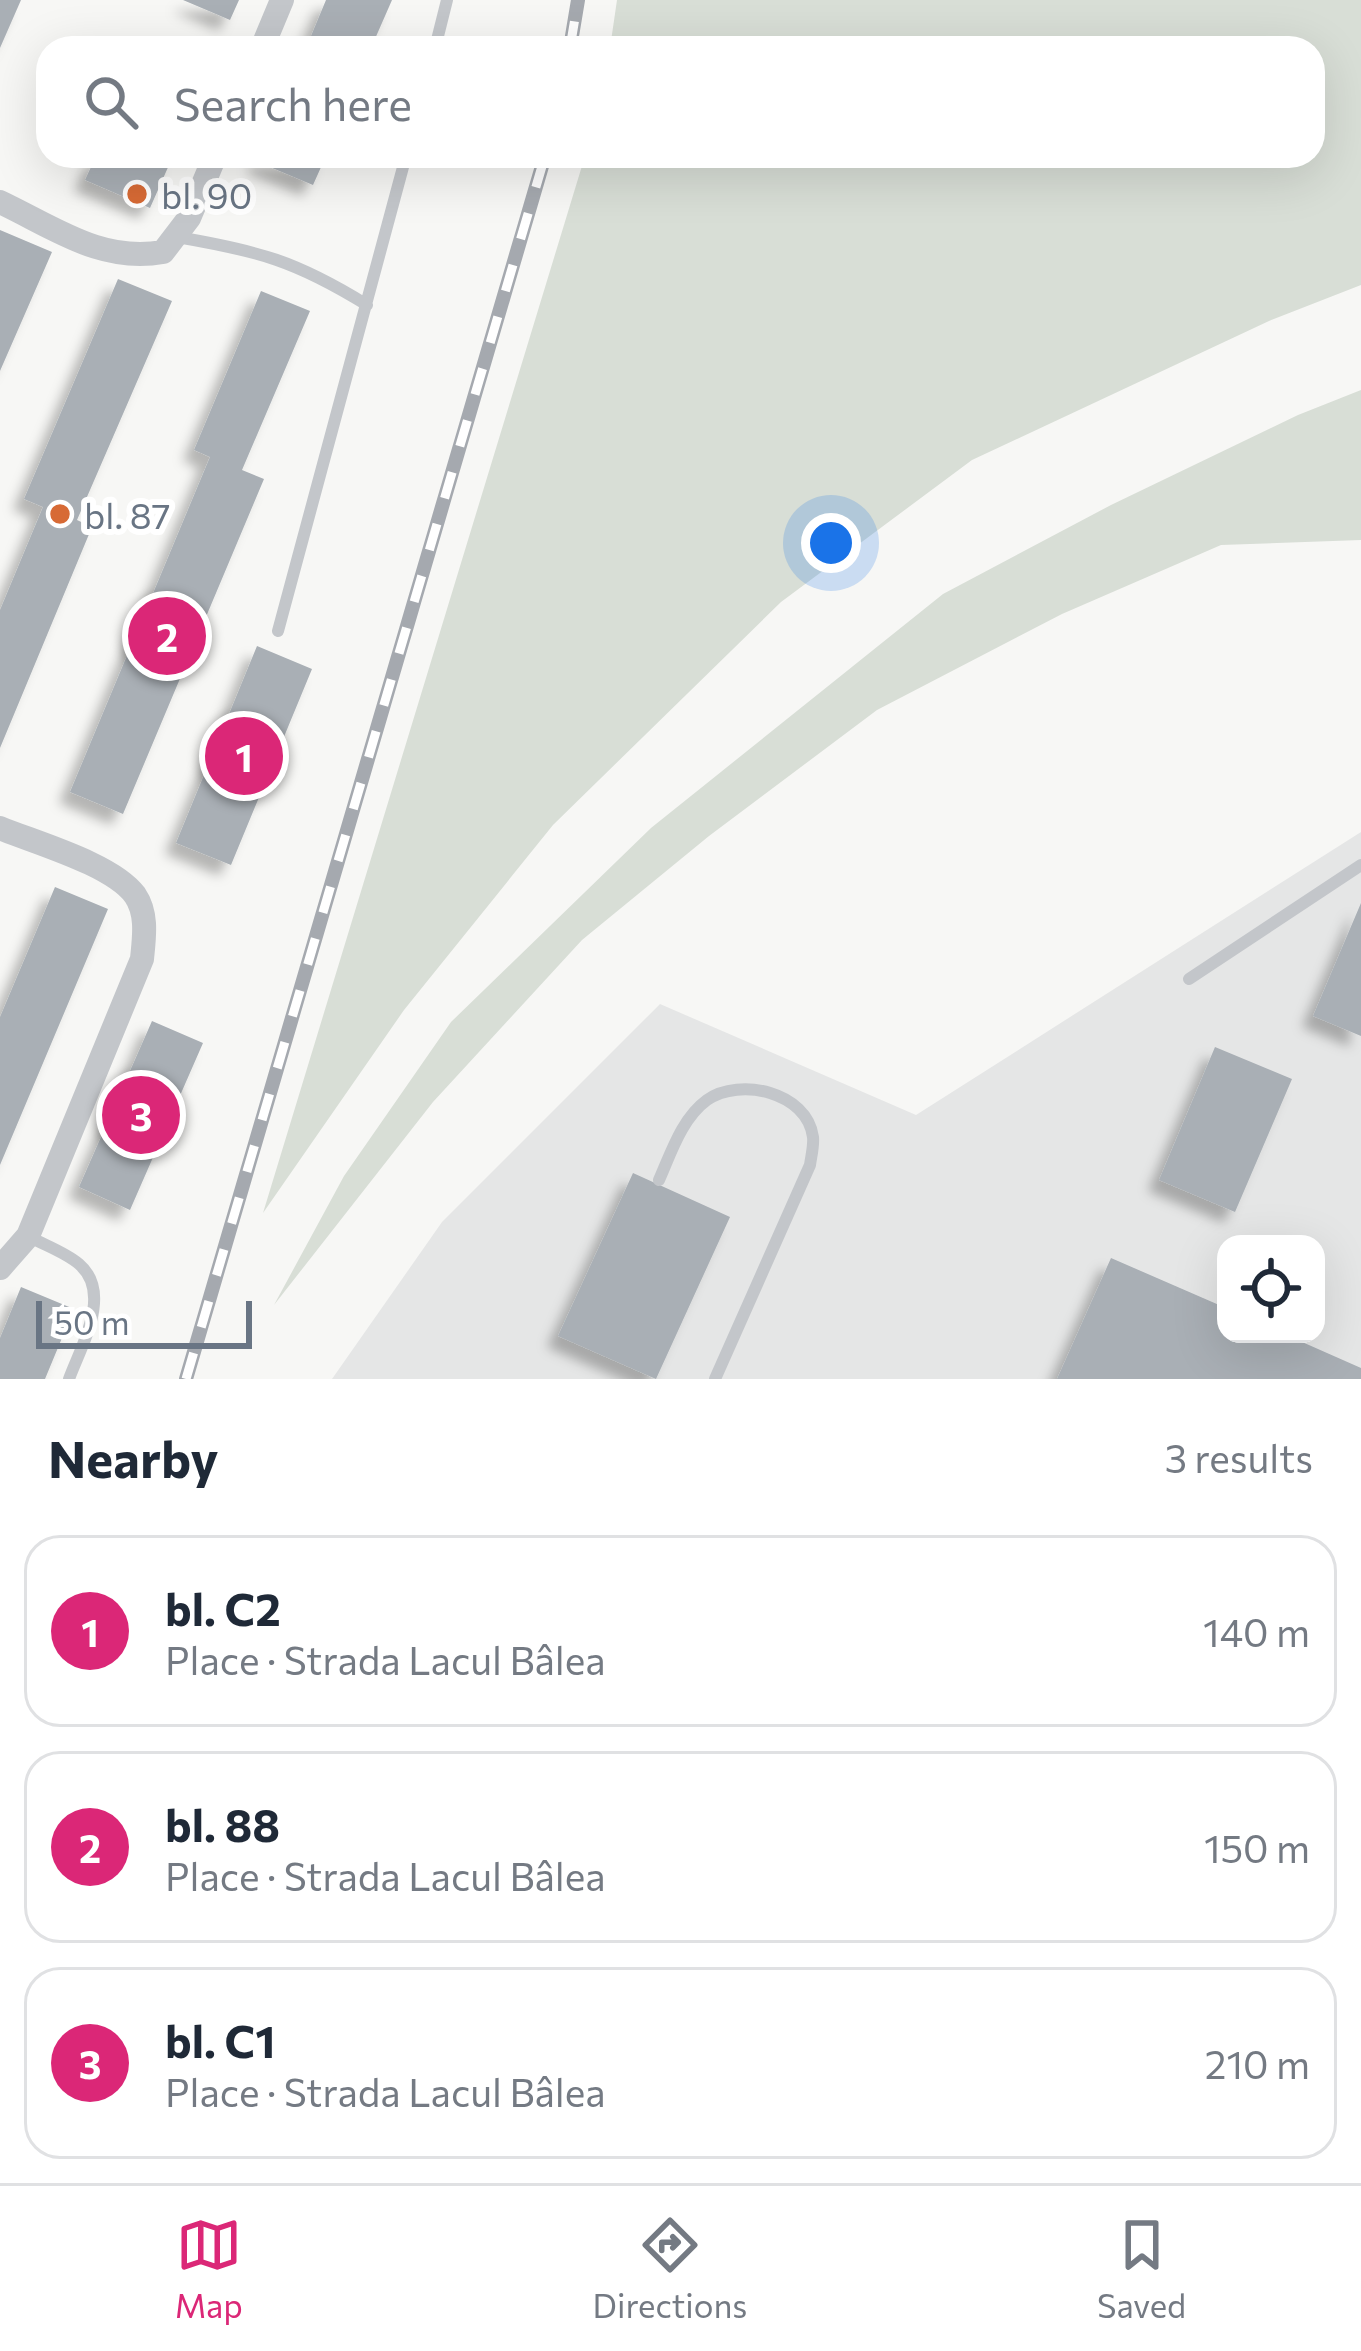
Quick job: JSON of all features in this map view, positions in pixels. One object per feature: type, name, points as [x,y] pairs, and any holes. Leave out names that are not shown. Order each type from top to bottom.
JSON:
[{"type":"street","points":[[267,36],[282,0]]},
{"type":"street","points":[[0,202],[108,254],[163,253],[176,237],[209,168]]},
{"type":"street","points":[[0,828],[107,872],[135,895],[145,922],[142,959],[28,1236],[0,1268]]},
{"type":"lane","points":[[437,36],[447,0]]},
{"type":"lane","points":[[278,632],[403,168]]},
{"type":"lane","points":[[176,237],[256,250],[314,272],[367,305]]},
{"type":"lane","points":[[1189,979],[1361,865]]},
{"type":"lane","points":[[659,1180],[680,1132],[703,1102],[728,1088],[757,1088],[798,1108],[813,1135],[810,1166],[716,1379]]},
{"type":"lane","points":[[28,1236],[79,1263],[90,1278],[93,1315],[69,1379]]},
{"type":"shaded area","points":[[617,0],[1361,0],[1361,285],[1269,321],[972,460],[781,602],[553,825],[404,1010],[263,1213],[581,168],[1325,168],[1325,36],[612,36]]},
{"type":"shaded area","points":[[1361,390],[1361,540],[1221,545],[1062,614],[877,710],[709,836],[582,940],[433,1102],[274,1305],[344,1176],[451,1022],[651,828],[943,594],[1111,505],[1298,415]]},
{"type":"shaded area","points":[[1361,832],[1361,1379],[332,1379],[442,1222],[660,1004],[916,1115]]},
{"type":"building","points":[[0,0],[21,0],[0,48]]},
{"type":"building","points":[[183,0],[239,0],[230,20]]},
{"type":"building","points":[[326,0],[392,0],[376,36],[311,36]]},
{"type":"building","name":"bl. 90","points":[[90,168],[168,168],[150,208],[85,180]]},
{"type":"building","points":[[272,168],[321,168],[313,185]]},
{"type":"building","points":[[0,230],[52,252],[0,371]]},
{"type":"building","name":"bl. 87","points":[[118,279],[172,301],[77,520],[92,527],[0,748],[0,610],[43,507],[24,499]]},
{"type":"building","points":[[261,291],[310,311],[242,470],[264,479],[123,814],[70,792],[210,457],[194,450]]},
{"type":"building","points":[[257,646],[312,669],[231,865],[176,843]]},
{"type":"building","points":[[55,887],[108,909],[0,1165],[0,1017]]},
{"type":"building","points":[[1361,903],[1361,1036],[1313,1016]]},
{"type":"building","points":[[152,1021],[203,1043],[130,1210],[79,1187]]},
{"type":"building","points":[[1215,1047],[1292,1079],[1235,1212],[1159,1180]]},
{"type":"building","points":[[633,1173],[730,1217],[656,1379],[558,1336]]},
{"type":"building","points":[[1111,1258],[1217,1304],[1217,1343],[1304,1343],[1361,1368],[1361,1379],[1057,1379]]},
{"type":"building","points":[[21,1287],[74,1309],[45,1379],[0,1379],[0,1338]]},
{"type":"railway","points":[[572,36],[578,0]]},
{"type":"railway","points":[[186,1379],[541,168]]},
{"type":"place","name":"bl. 90","points":[[137,194]]},
{"type":"place","name":"bl. 87","points":[[60,514]]},
{"type":"place","name":"bl. 88","points":[[167,636]]},
{"type":"place","name":"bl. C2","points":[[244,756]]},
{"type":"place","name":"bl. C1","points":[[141,1115]]}]
